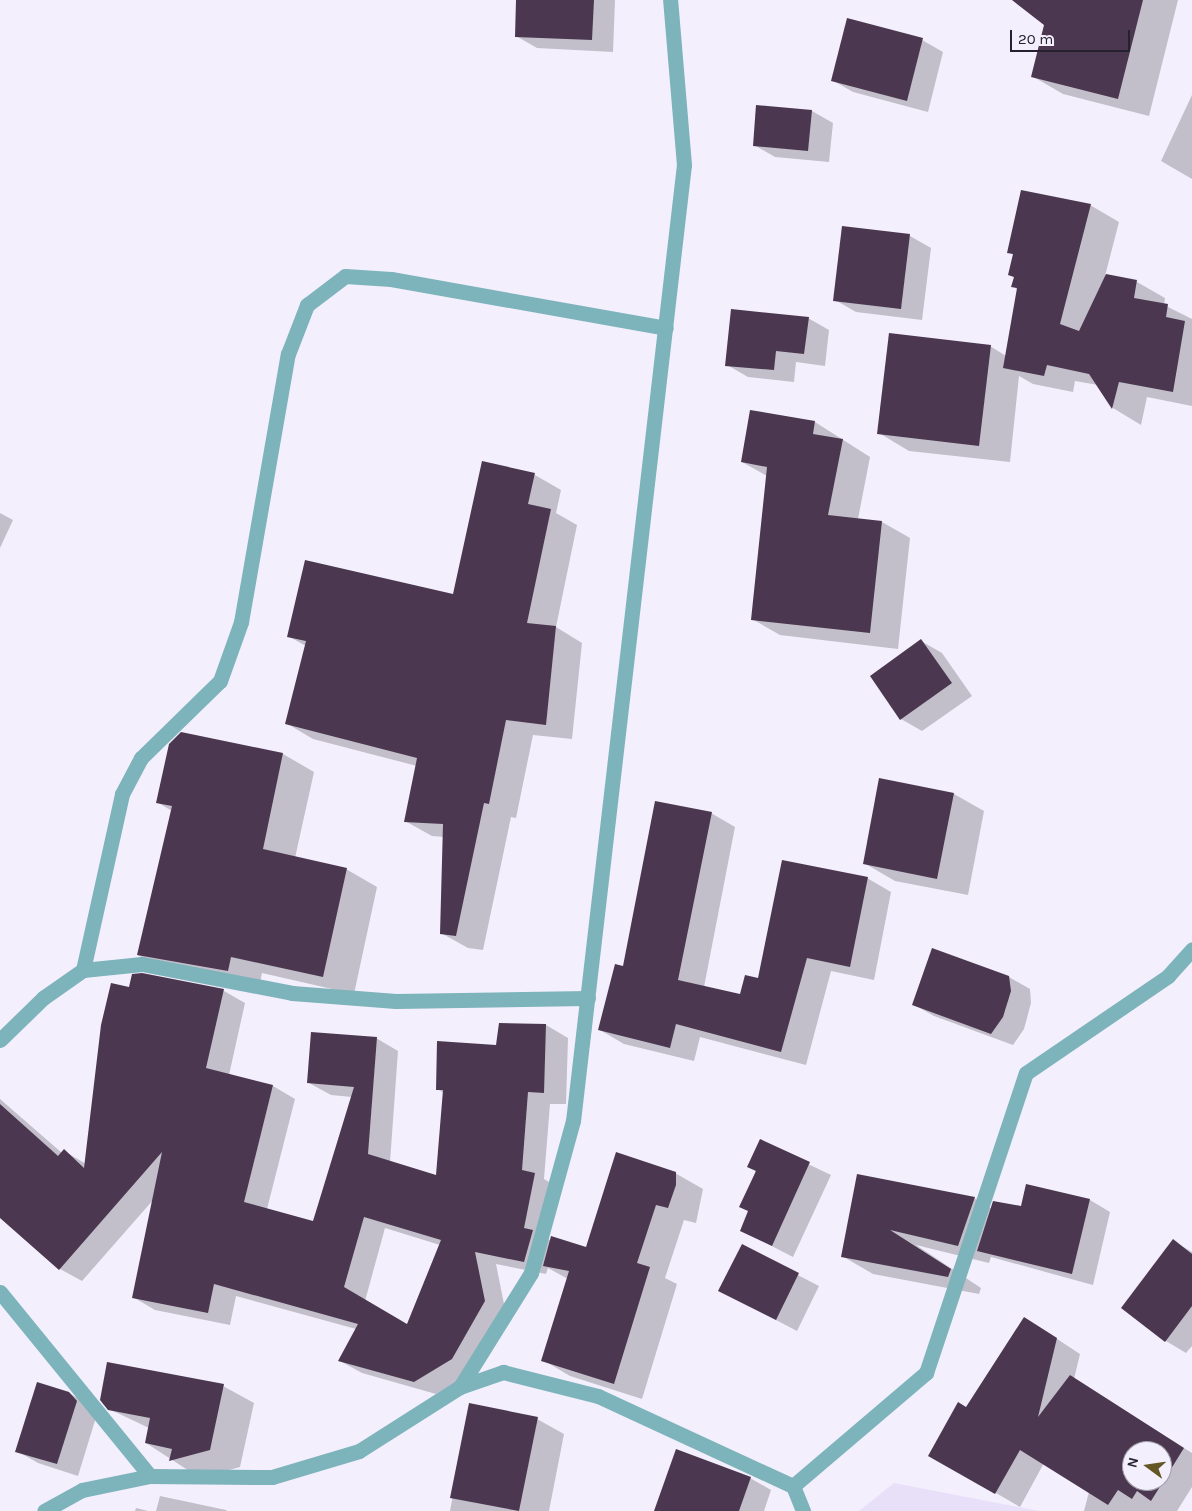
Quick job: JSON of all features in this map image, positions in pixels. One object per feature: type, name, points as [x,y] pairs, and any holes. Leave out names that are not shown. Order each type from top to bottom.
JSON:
[{"type":"street","points":[[460,1387],[531,1273],[574,1121],[684,165],[670,0]]},
{"type":"street","points":[[83,970],[122,794],[141,758],[220,681],[241,622],[288,354],[306,305],[345,276],[363,277],[391,279],[666,328]]},
{"type":"street","points":[[793,1486],[926,1373],[1026,1073],[1168,976],[1192,949]]},
{"type":"street","points":[[0,1040],[43,998],[83,970],[142,964],[292,993],[396,1001],[588,998]]},
{"type":"street","points":[[0,1292],[150,1476]]},
{"type":"street","points":[[44,1511],[82,1490],[150,1476],[272,1477],[359,1451],[460,1387],[502,1372],[598,1396],[793,1486],[803,1511]]},
{"type":"shaded area","points":[[894,1483],[1039,1511],[859,1511]]},
{"type":"building","points":[[516,0],[594,0],[592,40],[515,37]]},
{"type":"building","points":[[1012,0],[1143,0],[1118,99],[1031,77],[1044,25]]},
{"type":"building","points":[[847,18],[923,38],[907,101],[831,81]]},
{"type":"building","points":[[756,105],[812,110],[808,151],[753,146]]},
{"type":"building","points":[[1021,190],[1091,204],[1060,324],[1079,331],[1106,274],[1137,280],[1134,298],[1168,304],[1166,317],[1185,321],[1173,392],[1119,382],[1112,409],[1089,374],[1047,365],[1044,376],[1003,368],[1017,288],[1011,287],[1014,277],[1008,275],[1013,254],[1007,253]]},
{"type":"building","points":[[842,226],[910,234],[901,309],[833,301]]},
{"type":"building","points":[[731,309],[809,317],[804,354],[776,351],[774,370],[725,366]]},
{"type":"building","points":[[889,333],[991,345],[979,446],[877,434]]},
{"type":"building","points":[[750,410],[815,421],[813,434],[843,439],[828,515],[882,521],[870,633],[751,620],[767,467],[741,462]]},
{"type":"building","points":[[482,461],[535,473],[528,504],[551,509],[527,623],[556,626],[546,725],[506,720],[489,804],[484,803],[456,936],[440,934],[443,824],[404,822],[417,758],[285,724],[306,641],[287,637],[305,560],[453,594]]},
{"type":"building","points":[[921,639],[952,683],[900,720],[870,676]]},
{"type":"building","points":[[181,732],[283,753],[263,849],[347,868],[323,977],[231,957],[228,971],[137,955],[172,806],[156,803],[169,744]]},
{"type":"building","points":[[879,778],[954,793],[937,879],[863,864]]},
{"type":"building","points":[[655,801],[712,812],[678,980],[740,994],[745,975],[758,978],[782,860],[868,877],[850,967],[807,958],[781,1052],[676,1024],[670,1048],[598,1030],[615,964],[623,966]]},
{"type":"building","points":[[932,948],[1009,976],[1011,991],[1003,1017],[991,1034],[912,1005]]},
{"type":"building","points":[[142,973],[224,989],[206,1068],[273,1085],[244,1202],[313,1221],[354,1087],[307,1083],[311,1032],[377,1037],[368,1154],[436,1175],[443,1090],[436,1090],[437,1041],[496,1045],[499,1023],[546,1024],[544,1093],[528,1092],[522,1170],[535,1173],[524,1228],[533,1230],[524,1262],[475,1252],[485,1301],[452,1359],[414,1382],[338,1361],[358,1324],[214,1284],[208,1313],[132,1298],[162,1152],[59,1270],[0,1218],[0,1104],[58,1156],[64,1149],[84,1168],[101,1025],[111,983],[129,987],[132,974]],"holes":[[[364,1217],[441,1240],[407,1324],[344,1287]]]},
{"type":"building","points":[[760,1139],[810,1162],[772,1246],[740,1231],[748,1211],[739,1207],[756,1171],[747,1167]]},
{"type":"building","points":[[616,1152],[676,1172],[676,1185],[668,1208],[656,1205],[637,1263],[650,1267],[614,1384],[541,1361],[569,1271],[543,1266],[551,1236],[586,1247]]},
{"type":"building","points":[[857,1174],[975,1197],[958,1246],[890,1230],[951,1269],[948,1277],[841,1257]]},
{"type":"building","points":[[1026,1184],[1090,1199],[1072,1274],[977,1251],[993,1201],[1021,1206]]},
{"type":"building","points":[[1173,1239],[1192,1254],[1192,1306],[1165,1342],[1121,1308]]},
{"type":"building","points":[[742,1244],[799,1273],[776,1320],[718,1291]]},
{"type":"building","points":[[1024,1317],[1057,1338],[1038,1417],[1070,1375],[1184,1448],[1172,1467],[1172,1441],[1122,1441],[1122,1491],[1137,1491],[1132,1499],[1118,1490],[1108,1505],[1020,1450],[995,1494],[928,1456],[958,1402],[966,1407]]},
{"type":"building","points":[[107,1362],[224,1384],[210,1450],[169,1461],[172,1449],[145,1443],[150,1418],[108,1410],[100,1400]]},
{"type":"building","points":[[37,1382],[69,1392],[77,1401],[57,1464],[15,1452]]},
{"type":"building","points":[[469,1403],[538,1417],[519,1511],[450,1498]]},
{"type":"building","points":[[676,1449],[751,1477],[739,1511],[654,1511]]},
{"type":"building","points":[[1137,1491],[1157,1491],[1151,1501]]}]
